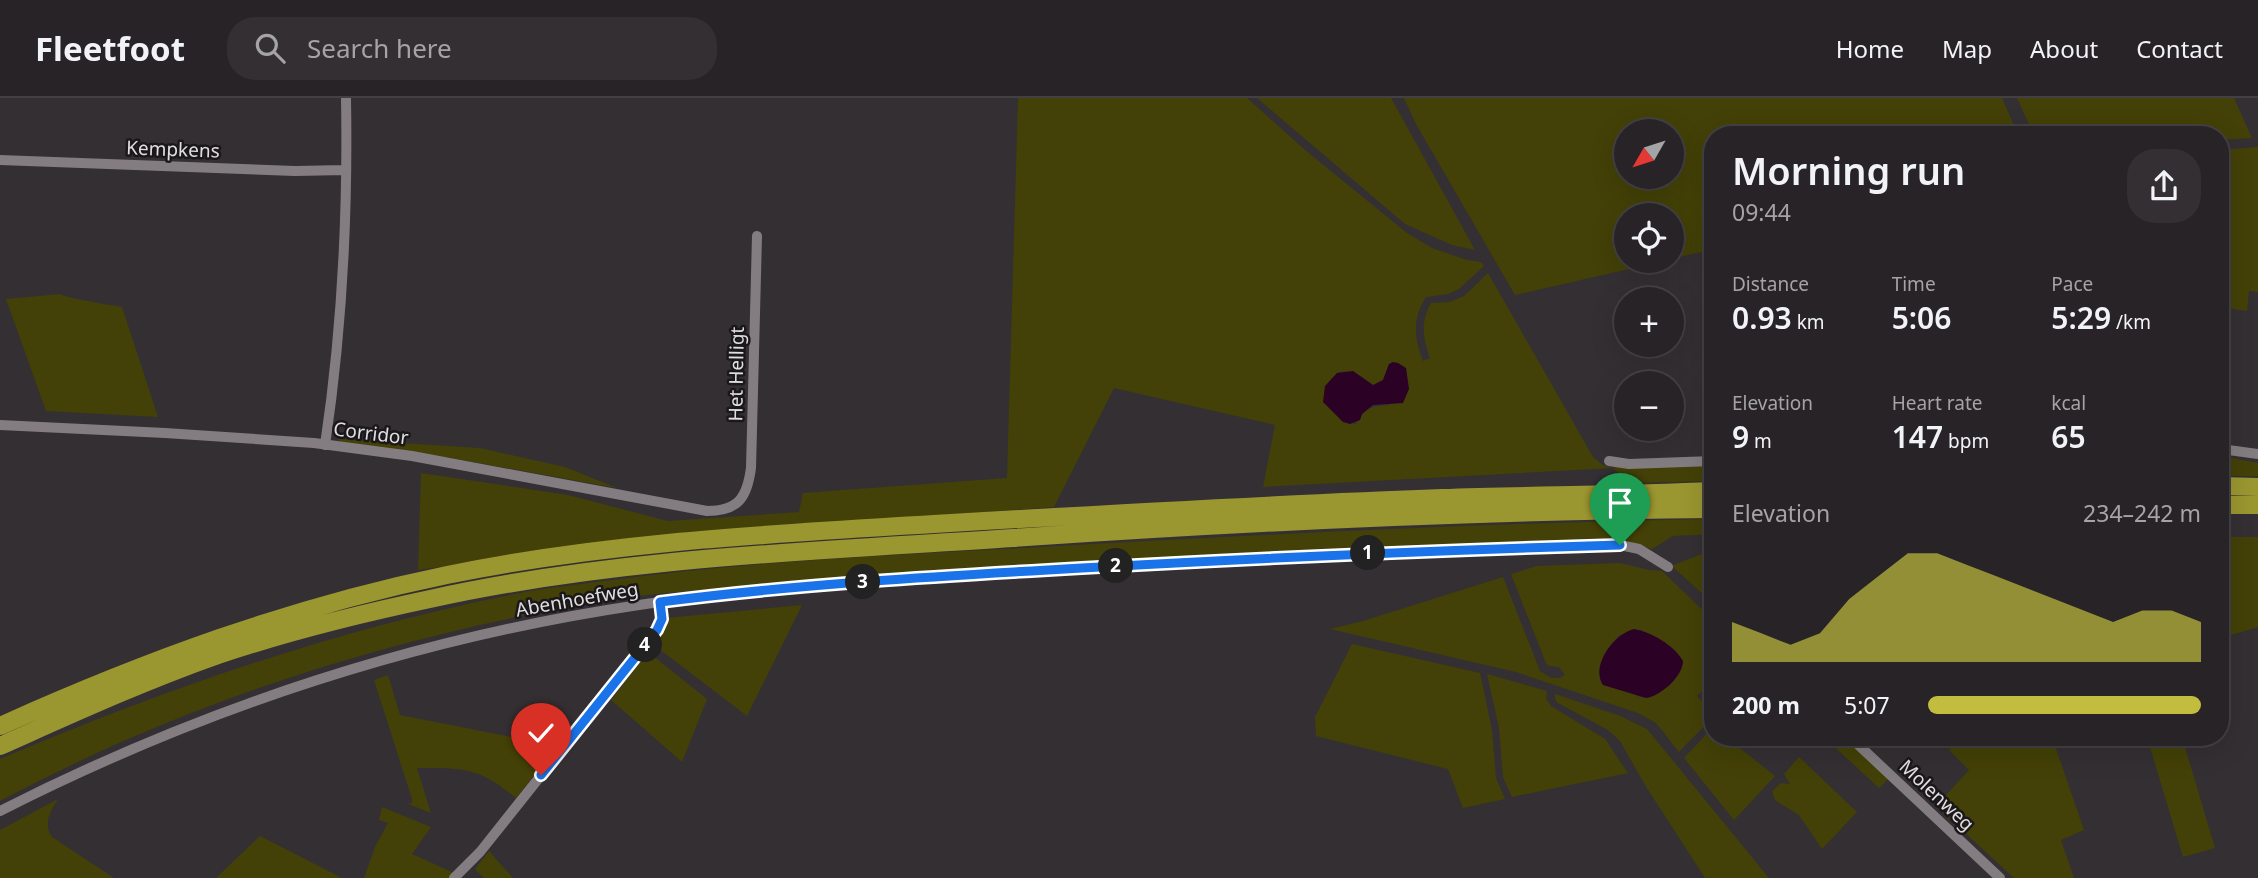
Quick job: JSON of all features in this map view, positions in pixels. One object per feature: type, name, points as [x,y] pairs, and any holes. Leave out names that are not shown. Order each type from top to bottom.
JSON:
[{"type":"highway","points":[[2229,486],[2258,487]]},
{"type":"highway","points":[[0,726],[144,664],[261,623],[321,605],[445,576],[554,556],[784,533],[1037,518],[1426,499],[1704,491]]},
{"type":"highway","points":[[2229,505],[2258,505]]},
{"type":"highway","points":[[0,746],[168,674],[259,642],[432,598],[547,578],[642,566],[816,551],[1198,526],[1704,509]]},
{"type":"street","points":[[325,445],[337,351],[344,237],[346,98]]},
{"type":"street","name":"Kempkens","points":[[0,160],[295,171],[345,170]]},
{"type":"street","name":"Het Helligt","points":[[732,507],[744,495],[751,468],[757,236]]},
{"type":"street","name":"Corridor","points":[[0,425],[165,433],[325,445],[412,456],[707,511],[732,507]]},
{"type":"street","points":[[2229,450],[2258,454]]},
{"type":"street","points":[[1609,461],[1629,464],[1704,461]]},
{"type":"street","name":"Abenhoefweg","points":[[0,811],[169,734],[254,701],[336,674],[498,631],[660,602],[873,581],[1402,552],[1620,545],[1652,556],[1668,566]]},
{"type":"street","points":[[454,878],[480,852],[657,630],[662,619],[660,602]]},
{"type":"street","name":"Molenweg","points":[[1860,746],[2000,878]]},
{"type":"shaded area","points":[[1018,98],[1247,98],[1305,150],[1407,233],[1432,248],[1481,262],[1484,266],[1459,289],[1448,294],[1426,297],[1418,313],[1416,329],[1423,361],[1430,358],[1424,330],[1425,317],[1431,303],[1450,302],[1464,296],[1488,273],[1593,457],[1612,468],[1263,487],[1275,425],[1114,388],[1054,507],[654,536],[418,570],[421,473],[568,495],[668,521],[799,512],[803,493],[1007,478]],"holes":[[[1389,364],[1406,368],[1408,389],[1389,405],[1373,407],[1366,411],[1356,424],[1343,422],[1332,410],[1337,373],[1352,372],[1373,385],[1383,380]]]},
{"type":"shaded area","points":[[1257,98],[1391,98],[1475,250],[1452,245],[1405,224]]},
{"type":"shaded area","points":[[1404,98],[2002,98],[2014,126],[1704,126],[1704,251],[1684,256],[1684,203],[1614,203],[1614,272],[1515,295],[1416,124]]},
{"type":"shaded area","points":[[2017,98],[2234,98],[2252,138],[2229,139],[2229,126],[2030,126]]},
{"type":"shaded area","points":[[2258,147],[2258,292],[2249,291],[2247,311],[2229,308],[2229,149]]},
{"type":"shaded area","points":[[60,294],[122,307],[158,417],[46,411],[6,299]]},
{"type":"shaded area","points":[[1393,362],[1406,368],[1409,389],[1403,403],[1373,405],[1362,414],[1360,420],[1350,424],[1343,422],[1323,402],[1325,386],[1337,373],[1353,371],[1373,385],[1383,380],[1389,364]]},
{"type":"shaded area","points":[[338,439],[480,448],[565,467],[617,488],[451,458],[343,443]]},
{"type":"shaded area","points":[[2229,458],[2258,463],[2258,476],[2229,476]]},
{"type":"shaded area","points":[[1629,464],[1704,465],[1704,481],[1633,483],[1612,468]]},
{"type":"shaded area","points":[[1704,519],[1704,534],[1673,536],[1652,549],[1625,541],[1601,540],[1091,562],[891,575],[615,599],[456,631],[299,674],[147,731],[0,801],[0,759],[128,707],[324,641],[457,606],[536,590],[714,568],[868,556],[1540,523]]},
{"type":"shaded area","points":[[2229,537],[2258,537],[2258,627],[2229,636]]},
{"type":"shaded area","points":[[1704,553],[1704,595],[1673,567],[1668,567]]},
{"type":"shaded area","points":[[1620,563],[1662,571],[1704,611],[1704,689],[1697,696],[1704,704],[1704,726],[1679,752],[1656,723],[1638,713],[1516,672],[1330,629],[1503,577],[1540,671],[1551,678],[1560,678],[1565,675],[1559,667],[1546,663],[1511,574],[1537,566]],"holes":[[[1641,630],[1676,651],[1681,670],[1657,694],[1637,696],[1607,650],[1619,635]]]},
{"type":"shaded area","points":[[802,605],[747,716],[654,645],[662,633],[666,618]]},
{"type":"shaded area","points":[[1634,629],[1662,640],[1683,661],[1679,673],[1670,684],[1646,698],[1603,685],[1600,677],[1606,652],[1619,637]]},
{"type":"shaded area","points":[[1352,644],[1480,673],[1492,730],[1496,778],[1505,799],[1463,808],[1448,769],[1316,736],[1315,717]]},
{"type":"shaded area","points":[[648,652],[707,699],[682,762],[611,700]]},
{"type":"shaded area","points":[[1487,674],[1547,691],[1546,698],[1551,706],[1605,739],[1628,773],[1512,797],[1503,777],[1499,728]]},
{"type":"shaded area","points":[[388,675],[400,715],[522,739],[546,714],[573,726],[516,798],[491,780],[470,771],[417,768],[431,813],[408,804],[412,803],[412,799],[374,680]]},
{"type":"shaded area","points":[[1555,694],[1620,716],[1647,729],[1769,878],[1705,878],[1620,741],[1608,730],[1558,703]]},
{"type":"shaded area","points":[[1704,737],[1704,746],[1737,746],[1775,776],[1734,820],[1684,758]]},
{"type":"shaded area","points":[[1834,746],[1854,746],[1889,778],[1879,788]]},
{"type":"shaded area","points":[[1953,746],[2055,746],[2084,830],[2061,840],[2074,878],[2014,878],[1936,806],[1969,770],[1949,750]]},
{"type":"shaded area","points":[[2150,746],[2185,746],[2215,848],[2183,857]]},
{"type":"shaded area","points":[[1799,757],[1857,812],[1822,849],[1799,815],[1775,800],[1772,791],[1781,783],[1790,784],[1784,774]]},
{"type":"shaded area","points":[[58,799],[48,822],[52,837],[114,878],[0,878],[0,830]]},
{"type":"shaded area","points":[[382,807],[431,827],[412,854],[454,873],[449,878],[364,878],[375,847],[388,823],[379,820]]},
{"type":"shaded area","points":[[260,836],[342,878],[216,878]]},
{"type":"shaded area","points":[[489,851],[513,878],[484,878],[475,869]]},
{"type":"route","points":[[541,775],[657,630],[662,619],[660,602],[819,585],[980,574],[1402,552],[1620,545]]}]
